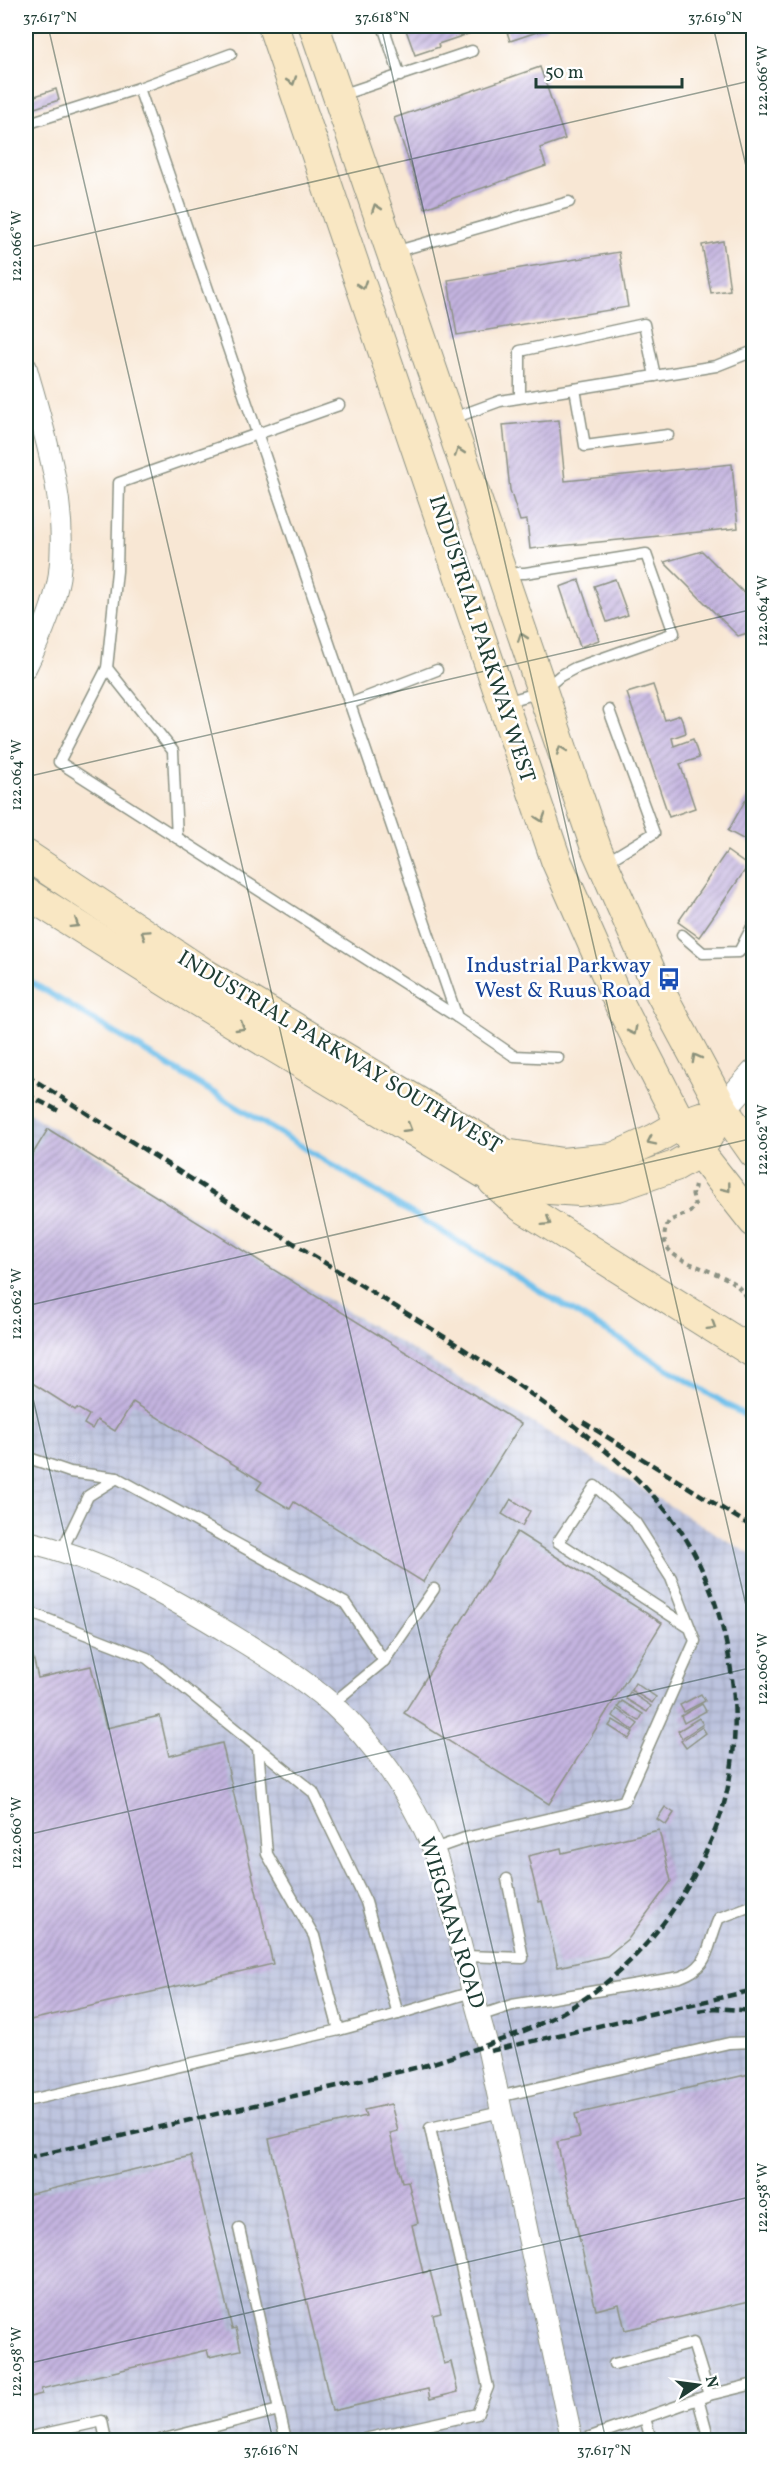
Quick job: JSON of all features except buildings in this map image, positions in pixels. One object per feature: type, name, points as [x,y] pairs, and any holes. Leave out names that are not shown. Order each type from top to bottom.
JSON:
[{"type":"main road","name":"INDUSTRIAL PARKWAY WEST","points":[[273,26],[556,860],[620,1005],[681,1124],[699,1152],[753,1222]]},
{"type":"main road","name":"INDUSTRIAL PARKWAY WEST","points":[[314,26],[541,692],[603,864],[657,986],[723,1109],[753,1153]]},
{"type":"main road","name":"INDUSTRIAL PARKWAY SOUTHWEST","points":[[26,855],[205,974],[505,1154],[562,1163],[613,1158],[681,1124],[723,1109]]},
{"type":"main road","name":"INDUSTRIAL PARKWAY SOUTHWEST","points":[[26,893],[191,997],[484,1173],[533,1188],[580,1191],[618,1186],[675,1166],[699,1152]]},
{"type":"main road","points":[[699,1152],[723,1109]]},
{"type":"main road","points":[[484,1173],[522,1207],[744,1346]]},
{"type":"street","points":[[26,367],[52,462],[61,519],[59,578],[43,634],[26,667]]},
{"type":"street","points":[[723,1109],[753,1074]]},
{"type":"street","name":"WIEGMAN ROAD","points":[[26,1541],[62,1550],[121,1572],[176,1601],[281,1665],[332,1704],[370,1745],[406,1794],[434,1849],[465,1956],[472,1992],[487,2044],[573,2440]]},
{"type":"lane","points":[[383,26],[400,76]]},
{"type":"lane","points":[[338,96],[472,51]]},
{"type":"lane","points":[[26,124],[139,88],[231,54]]},
{"type":"lane","points":[[139,88],[457,1017]]},
{"type":"lane","points":[[391,253],[569,202]]},
{"type":"lane","points":[[520,397],[520,351],[644,324],[655,376]]},
{"type":"lane","points":[[448,420],[500,401],[716,366],[753,351]]},
{"type":"lane","points":[[575,389],[585,446],[668,435]]},
{"type":"lane","points":[[339,405],[119,483],[117,571],[107,668],[59,762],[457,1017],[514,1056],[558,1058]]},
{"type":"lane","points":[[501,573],[525,573],[646,554],[674,633],[575,668],[560,676],[541,692],[502,703]]},
{"type":"lane","points":[[107,668],[173,751],[177,838]]},
{"type":"lane","points":[[349,704],[437,670]]},
{"type":"lane","points":[[603,864],[654,833],[609,710]]},
{"type":"lane","points":[[682,935],[703,953],[739,952],[753,923]]},
{"type":"lane","points":[[26,1457],[70,1472],[117,1478],[345,1603],[384,1661]]},
{"type":"lane","points":[[62,1550],[88,1496],[117,1478]]},
{"type":"lane","points":[[434,1849],[465,1838],[624,1801],[695,1641],[671,1578],[635,1522],[595,1486],[558,1542],[690,1628]]},
{"type":"lane","points":[[332,1704],[384,1661],[434,1589]]},
{"type":"lane","points":[[26,1611],[147,1658],[313,1792],[366,1902],[398,2014]]},
{"type":"lane","points":[[258,1748],[267,1854],[314,1936],[339,2030]]},
{"type":"lane","points":[[465,1956],[523,1958],[507,1879]]},
{"type":"lane","points":[[479,2016],[512,2005],[693,1973],[703,1965],[720,1918],[753,1905]]},
{"type":"lane","points":[[26,2101],[339,2030],[472,1992]]},
{"type":"lane","points":[[360,2440],[477,2414],[488,2387],[430,2128],[500,2105],[729,2043],[753,2042]]},
{"type":"lane","points":[[239,2228],[286,2440]]},
{"type":"lane","points":[[614,2364],[693,2343],[709,2440]]},
{"type":"lane","points":[[582,2440],[703,2397],[753,2385]]},
{"type":"lane","points":[[160,2440],[279,2410]]},
{"type":"lane","points":[[645,2418],[651,2440]]},
{"type":"lane","points":[[26,2438],[102,2421],[106,2440]]},
{"type":"path","points":[[699,1152],[692,1192],[695,1206],[690,1212],[669,1221],[663,1239],[666,1248],[684,1261],[722,1276],[739,1286],[745,1294],[748,1313],[744,1346]]},
{"type":"shaded area","points":[[26,484],[38,527],[26,608]]},
{"type":"shaded area","points":[[26,1111],[233,1242],[753,1556],[753,2440],[26,2440]]},
{"type":"waterway","points":[[26,979],[754,1421]]},
{"type":"railway","points":[[26,1075],[455,1344],[561,1416],[614,1458],[648,1490],[677,1525],[705,1576],[717,1610],[730,1662],[735,1730],[732,1765],[721,1814],[695,1875],[658,1930],[636,1955],[586,1998],[558,2015],[526,2030],[424,2066]]},
{"type":"railway","points":[[26,1094],[61,1112]]},
{"type":"railway","points":[[583,1422],[754,1528]]},
{"type":"railway","points":[[490,2051],[754,1990]]},
{"type":"railway","points":[[698,2011],[715,2008],[754,2011]]},
{"type":"railway","points":[[26,2158],[432,2064]]},
{"type":"place","name":"Industrial Parkway West & Ruus Road","points":[[669,979]]}]
